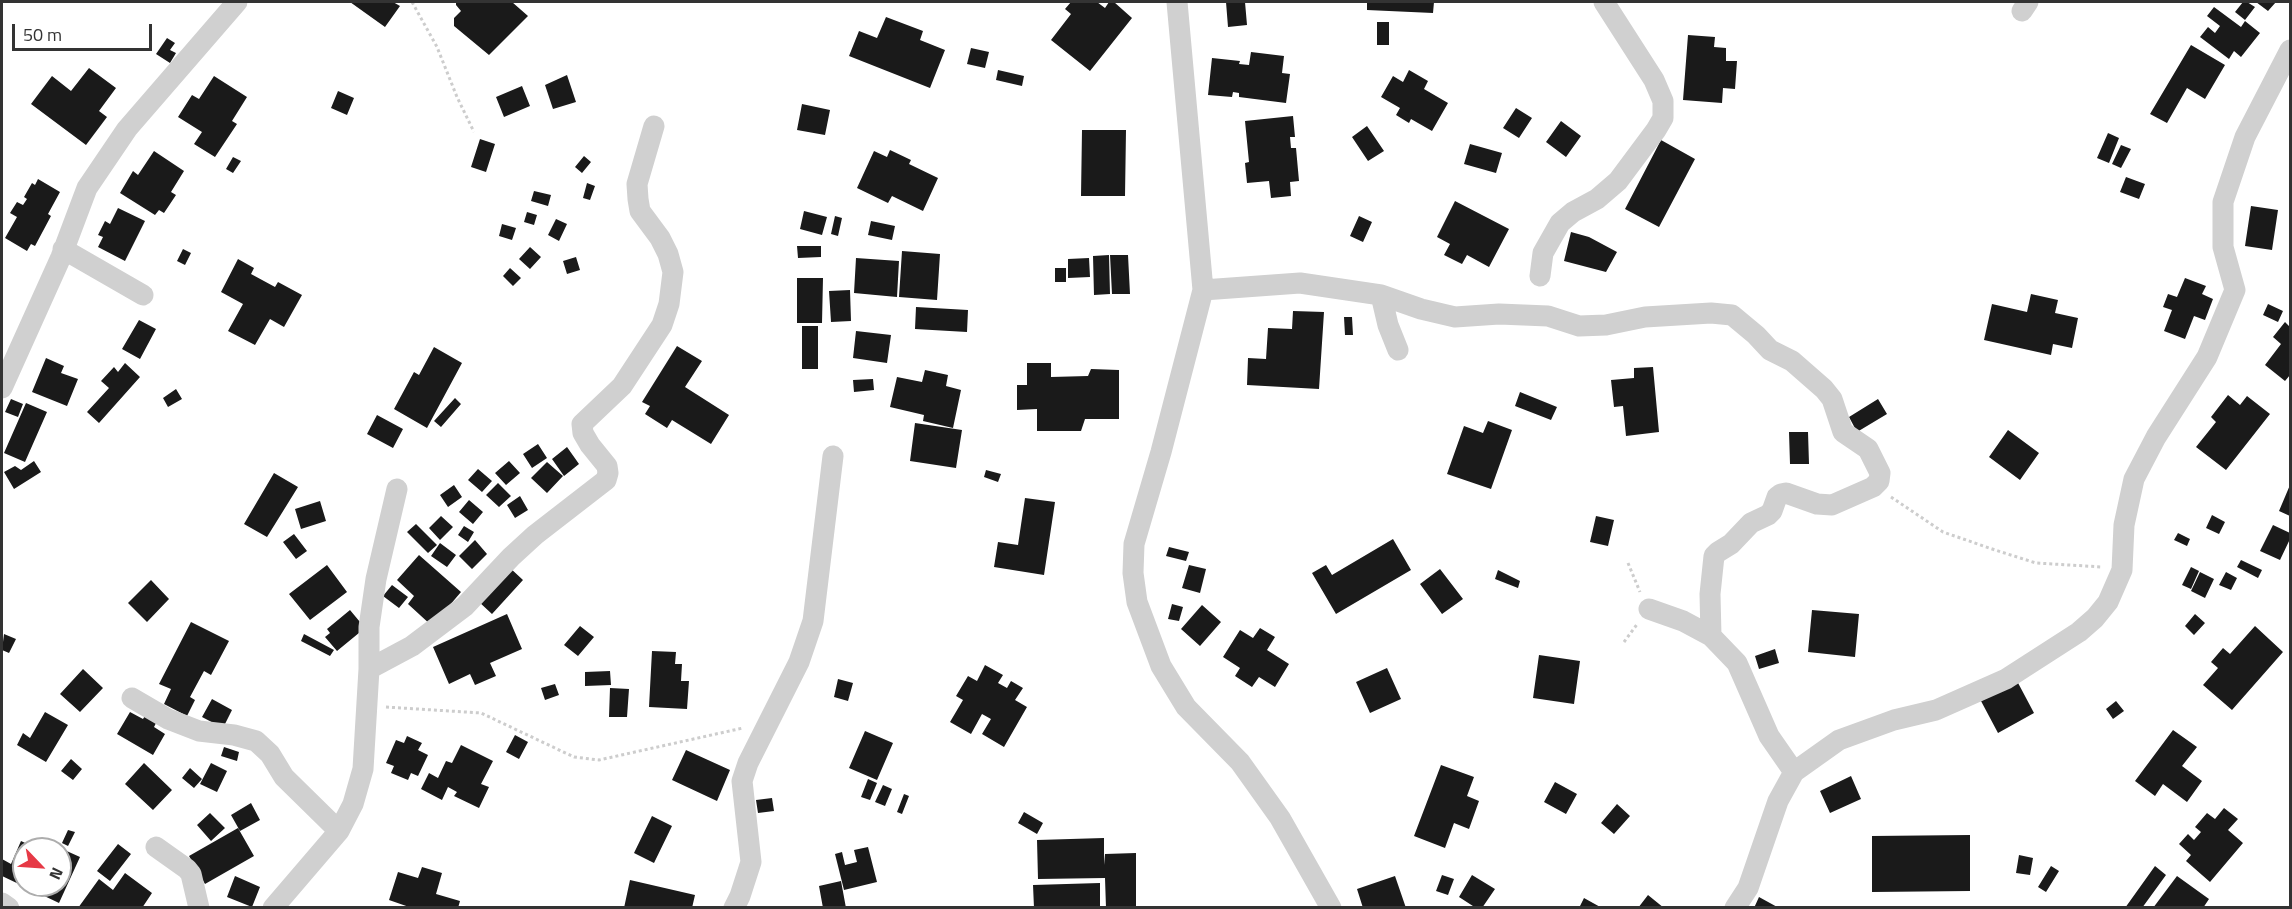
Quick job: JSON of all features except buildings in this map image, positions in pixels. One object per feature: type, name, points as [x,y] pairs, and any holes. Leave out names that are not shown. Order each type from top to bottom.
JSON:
[{"type":"street","points":[[2,388],[87,188],[127,129],[237,2]]},
{"type":"street","points":[[1177,2],[1203,290],[1161,452],[1134,544],[1137,602],[1161,666],[1186,707],[1240,762],[1280,818],[1330,908]]},
{"type":"street","points":[[1540,276],[1543,253],[1560,223],[1573,212],[1597,199],[1618,181],[1663,118],[1663,101],[1654,80],[1604,2]]},
{"type":"street","points":[[1735,908],[1748,888],[1778,801],[1794,772],[1839,741],[1894,720],[1936,710],[2006,680],[2079,632],[2108,602],[2122,570],[2124,525],[2134,479],[2156,437],[2207,357],[2235,290],[2223,247],[2223,202],[2245,137],[2289,54]]},
{"type":"street","points":[[369,669],[412,645],[465,606],[535,535],[606,480],[607,466],[590,445],[583,433],[582,424],[622,386],[662,325],[673,272],[660,238],[640,211],[638,199],[637,184],[654,126]]},
{"type":"street","points":[[63,249],[143,295]]},
{"type":"street","points":[[1203,290],[1300,283],[1381,295],[1421,309],[1455,317],[1499,314],[1548,316],[1579,326],[1606,325],[1645,317],[1712,313],[1732,315],[1770,350],[1791,361],[1824,389],[1832,399],[1843,432],[1868,449],[1877,464],[1879,481],[1873,487],[1832,505],[1817,504],[1786,493],[1777,497],[1768,515],[1751,524],[1731,544],[1714,556],[1710,594],[1711,636]]},
{"type":"street","points":[[1381,295],[1388,325],[1398,350]]},
{"type":"street","points":[[734,908],[751,862],[742,781],[748,763],[799,662],[813,621],[833,456]]},
{"type":"street","points":[[273,908],[339,831],[353,804],[363,769],[368,704],[369,627],[376,579],[397,489]]},
{"type":"street","points":[[1648,609],[1683,621],[1711,636],[1737,663],[1769,736],[1794,772]]},
{"type":"street","points":[[132,698],[168,719],[199,731],[234,735],[256,741],[270,754],[284,777],[339,831]]},
{"type":"street","points":[[156,847],[191,874],[199,908]]},
{"type":"street","points":[[2,903],[9,908]]},
{"type":"path","points":[[412,2],[437,47],[474,132]]},
{"type":"path","points":[[1879,481],[1892,498],[1943,532],[2036,562],[2079,564],[2122,570]]},
{"type":"path","points":[[1628,563],[1648,609]]},
{"type":"path","points":[[368,704],[395,709],[481,713],[574,757],[599,760],[732,732],[772,716]]}]
